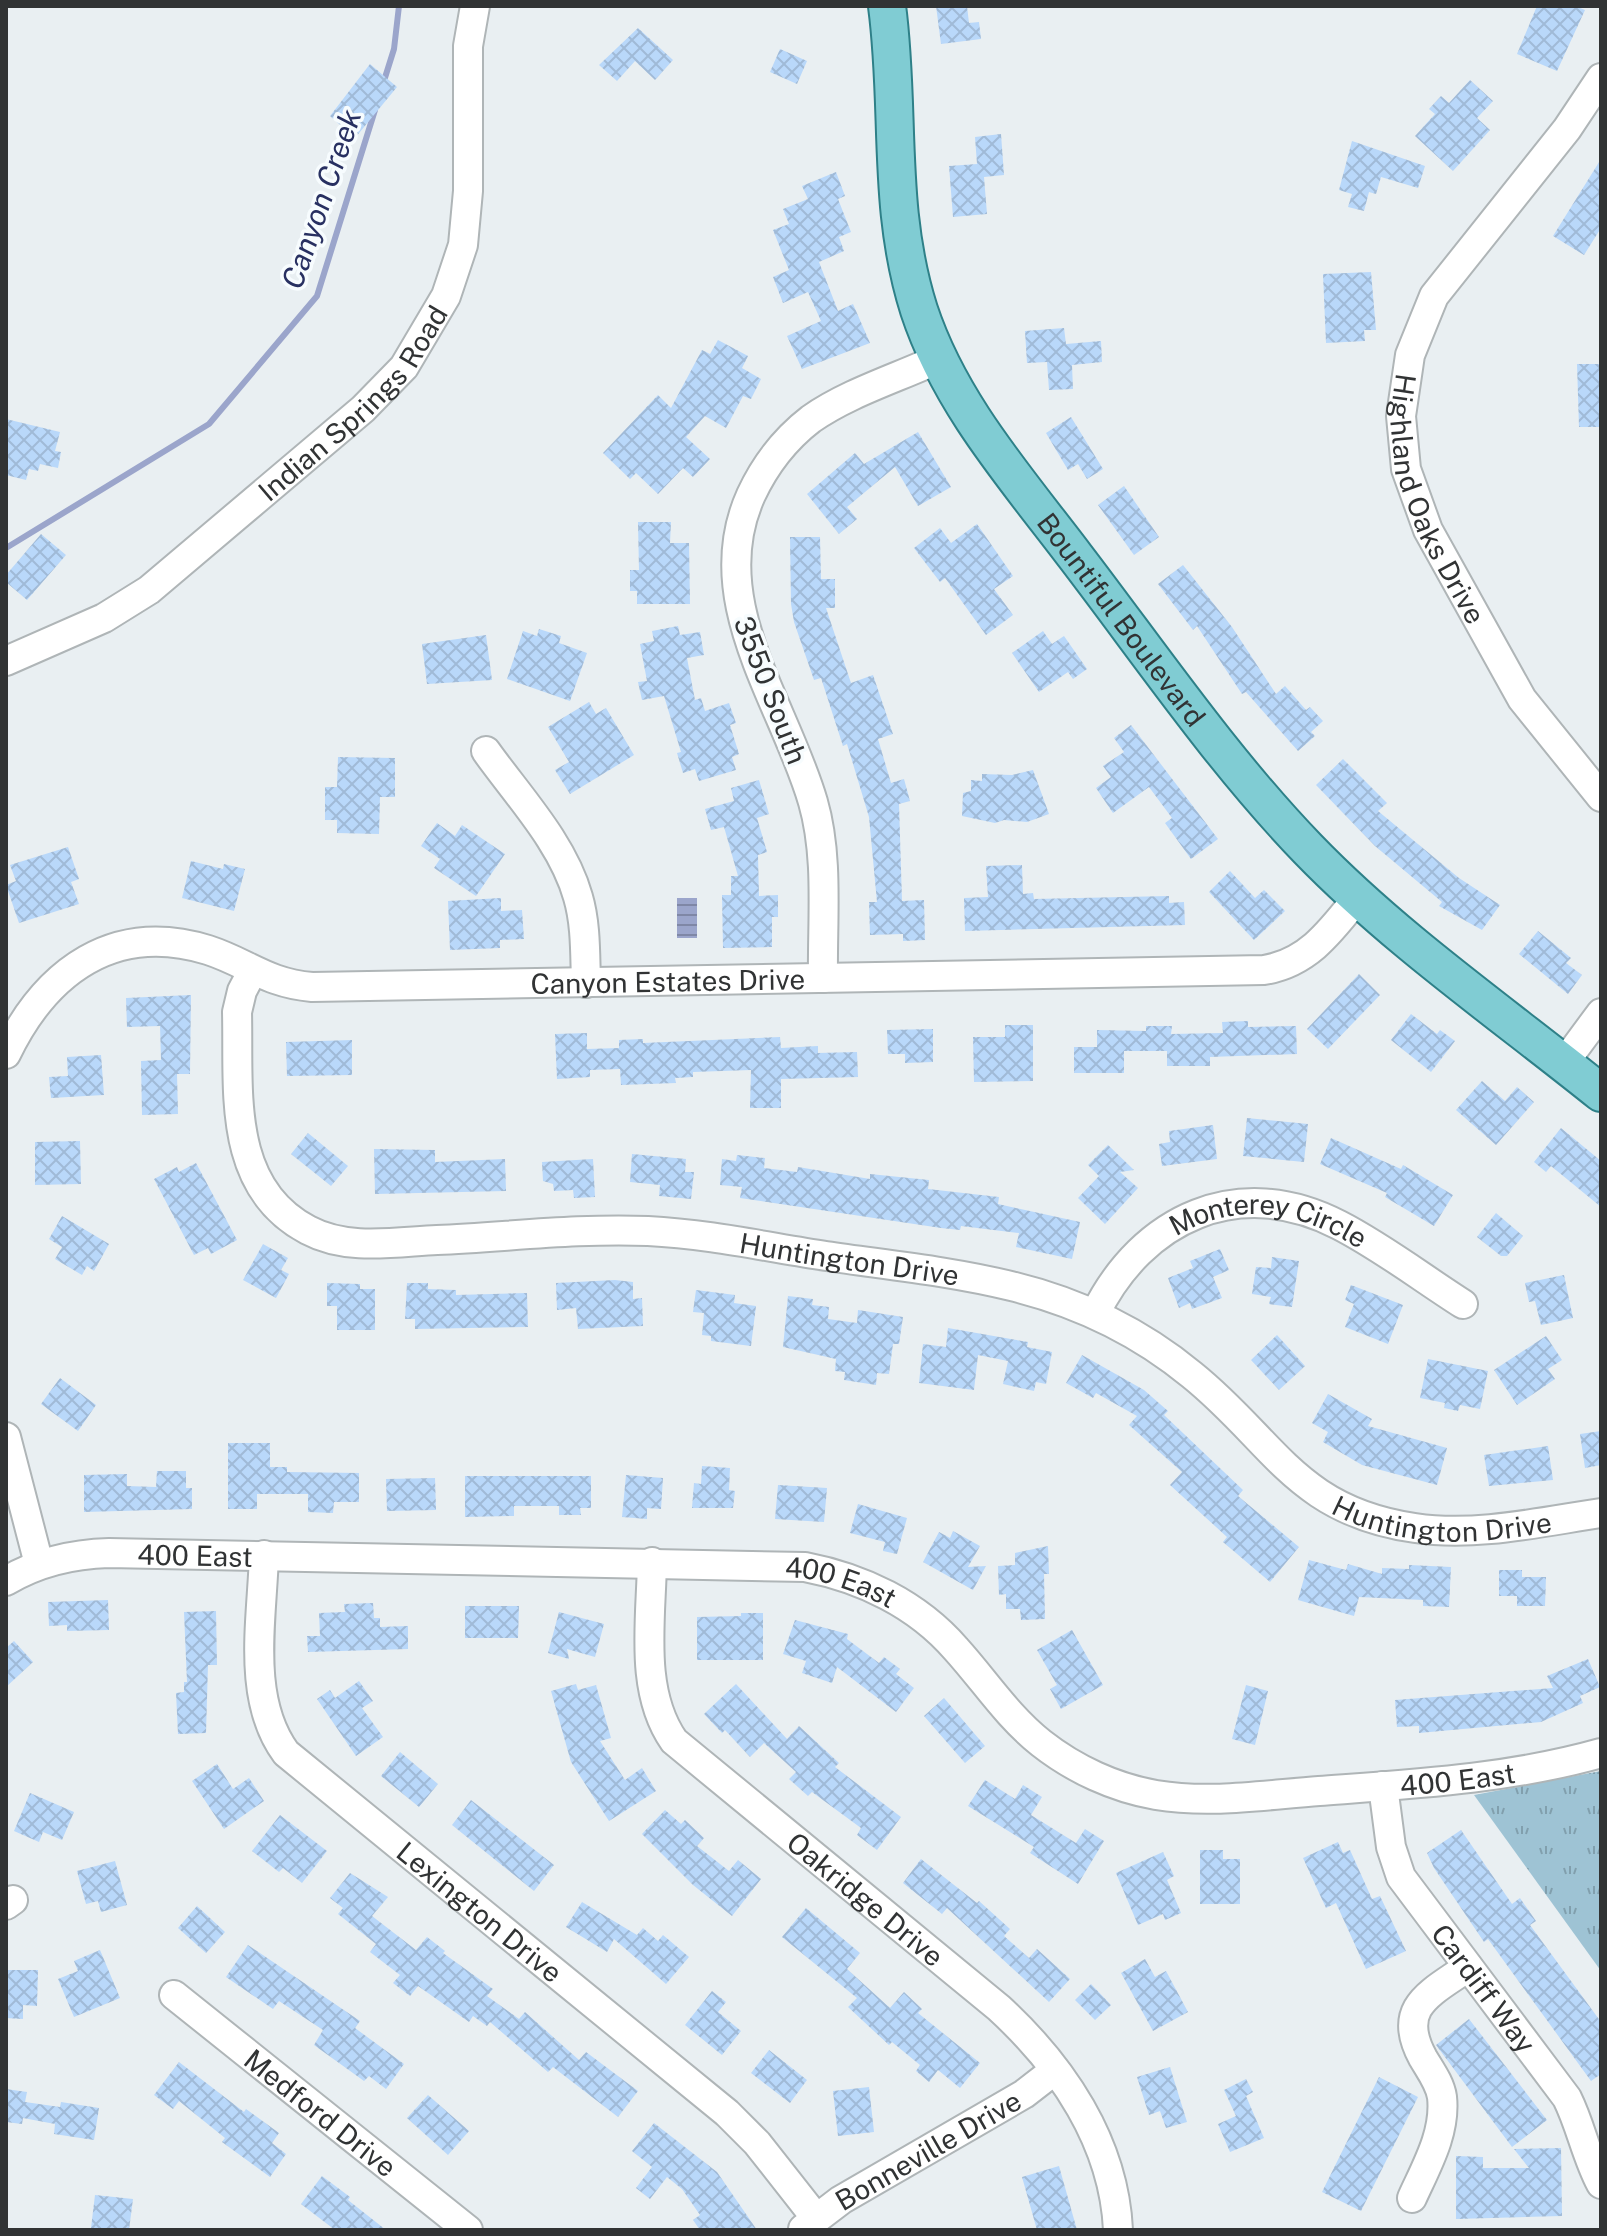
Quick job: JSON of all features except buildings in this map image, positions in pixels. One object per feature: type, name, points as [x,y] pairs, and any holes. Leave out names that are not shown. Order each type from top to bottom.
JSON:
[{"type":"main road","name":"Bountiful Boulevard","points":[[887,6],[899,215],[910,276],[938,359],[994,452],[1284,824],[1358,897],[1601,1093]]},
{"type":"street","name":"Indian Springs Road","points":[[6,661],[104,618],[149,590],[363,409],[404,367],[446,296],[463,245],[468,191],[468,46],[475,6]]},
{"type":"street","name":"Highland Oaks Drive","points":[[1601,78],[1567,129],[1434,296],[1410,355],[1401,416],[1406,469],[1428,530],[1522,699],[1601,797]]},
{"type":"street","name":"3550 South","points":[[823,978],[817,821],[808,787],[742,619],[736,579],[738,539],[758,481],[795,433],[828,408],[938,359]]},
{"type":"street","points":[[486,751],[560,855],[570,875],[582,917],[586,983]]},
{"type":"street","name":"Canyon Estates Drive","points":[[6,1054],[33,1006],[60,977],[76,965],[116,947],[138,943],[178,943],[212,951],[271,980],[312,987],[1264,970],[1304,956],[1327,935],[1358,897]]},
{"type":"street","name":"Huntington Drive","points":[[252,972],[242,991],[237,1012],[242,1143],[258,1182],[274,1204],[295,1222],[319,1235],[372,1243],[625,1231],[668,1233],[984,1280],[1041,1294],[1095,1314],[1158,1349],[1228,1407],[1273,1458],[1313,1491],[1367,1517],[1414,1528],[1460,1531],[1601,1513]]},
{"type":"street","points":[[1564,1063],[1601,1013]]},
{"type":"street","name":"Monterey Circle","points":[[1095,1314],[1131,1257],[1163,1229],[1204,1211],[1247,1204],[1290,1208],[1339,1225],[1463,1304]]},
{"type":"street","points":[[6,1437],[39,1564]]},
{"type":"street","name":"400 East","points":[[6,1581],[39,1564],[91,1554],[805,1567],[843,1576],[888,1595],[940,1632],[1000,1704],[1043,1745],[1075,1766],[1135,1790],[1200,1799],[1383,1786],[1514,1773],[1601,1753]]},
{"type":"street","name":"Lexington Drive","points":[[264,1555],[261,1688],[266,1716],[286,1753],[727,2113],[757,2143],[809,2224]]},
{"type":"street","name":"Oakridge Drive","points":[[652,1562],[652,1689],[660,1718],[674,1741],[999,2008],[1055,2070],[1076,2100],[1107,2162],[1118,2230]]},
{"type":"street","name":"Cardiff Way","points":[[1383,1786],[1391,1847],[1401,1877],[1567,2098],[1581,2127],[1587,2157],[1601,2184]]},
{"type":"street","points":[[1412,2198],[1434,2148],[1442,2108],[1438,2084],[1413,2035],[1412,2018],[1423,2000],[1468,1967]]},
{"type":"street","name":"Medford Drive","points":[[174,1995],[468,2230]]},
{"type":"street","name":"Bonneville Drive","points":[[809,2224],[1024,2094],[1055,2070]]},
{"type":"green space","points":[[1601,1771],[1601,1971],[1474,1795]]},
{"type":"shaded area","points":[[677,898],[697,898],[697,938],[677,938]]},
{"type":"waterway","name":"Canyon Creek","points":[[383,84],[394,49],[399,6]]},
{"type":"waterway","name":"Canyon Creek","points":[[6,548],[209,424],[317,296],[375,110]]}]
